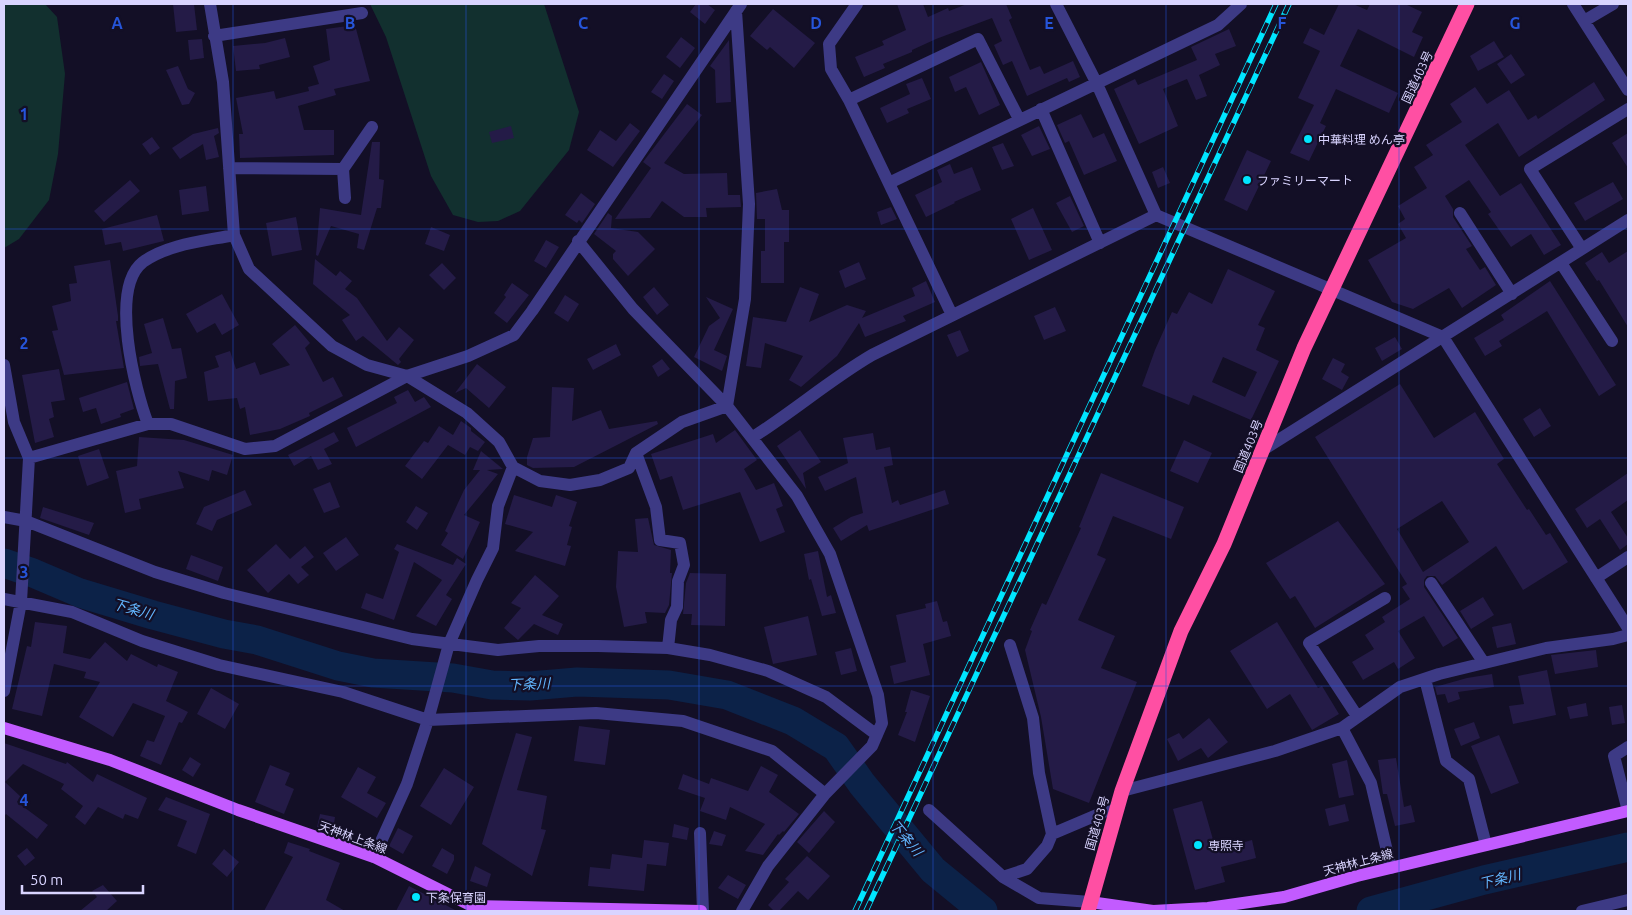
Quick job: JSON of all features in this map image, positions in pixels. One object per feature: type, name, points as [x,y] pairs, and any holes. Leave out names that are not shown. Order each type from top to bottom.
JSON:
[{"type":"highway","name":"国道403号","points":[[1089,907],[1120,798],[1182,631],[1224,544],[1304,348],[1467,4]]},
{"type":"main road","name":"天神林上条線","points":[[4,728],[110,760],[247,813],[374,857],[471,909],[702,911]]},
{"type":"main road","name":"天神林上条線","points":[[1089,907],[1153,911],[1208,908],[1284,897],[1391,868],[1628,811]]},
{"type":"street","points":[[210,4],[222,82],[234,235],[249,269],[332,346],[367,365],[407,376],[467,413],[499,442],[513,467],[540,481],[570,485],[600,480],[629,468],[636,453],[682,422],[727,406]]},
{"type":"street","points":[[857,4],[829,44],[831,69],[849,100],[952,315]]},
{"type":"street","points":[[1056,4],[1097,84],[1156,215],[1443,337],[1628,628]]},
{"type":"street","points":[[889,183],[1218,25],[1241,4]]},
{"type":"street","points":[[1573,4],[1628,90]]},
{"type":"street","points":[[1584,21],[1613,4]]},
{"type":"street","points":[[29,458],[148,424],[171,424],[245,449],[275,446],[407,376],[468,356],[514,335],[738,7]]},
{"type":"street","points":[[727,406],[744,299],[749,204],[738,7]]},
{"type":"street","points":[[214,36],[362,13]]},
{"type":"street","points":[[849,100],[978,40],[1019,119]]},
{"type":"street","points":[[1041,109],[1100,243]]},
{"type":"street","points":[[1582,249],[1530,169],[1628,109]]},
{"type":"street","points":[[345,198],[343,169],[372,127]]},
{"type":"street","points":[[229,168],[343,169]]},
{"type":"street","points":[[1460,213],[1512,294]]},
{"type":"street","points":[[753,437],[792,412],[852,366],[1156,215]]},
{"type":"street","points":[[1261,451],[1628,220]]},
{"type":"street","points":[[148,424],[138,398],[125,313],[132,280],[142,263],[170,249],[234,235]]},
{"type":"street","points":[[578,241],[632,309],[727,406],[797,496],[830,554],[878,695],[882,723],[875,740],[825,794],[768,866],[742,911]]},
{"type":"street","points":[[1561,263],[1612,341]]},
{"type":"street","points":[[4,365],[14,422],[29,458],[21,602],[4,691]]},
{"type":"street","points":[[636,453],[656,507],[660,540],[680,543],[684,565],[678,581],[677,607],[671,620],[668,648]]},
{"type":"street","points":[[374,857],[407,784],[450,644],[477,580],[493,548],[498,506],[513,467]]},
{"type":"street","points":[[4,517],[26,521],[156,572],[224,593],[412,639],[498,650],[540,646],[668,648],[710,655],[768,672],[826,697],[875,740]]},
{"type":"street","points":[[1596,578],[1628,557]]},
{"type":"street","points":[[1431,582],[1484,663]]},
{"type":"street","points":[[1357,716],[1310,643],[1385,598]]},
{"type":"street","points":[[4,599],[72,612],[142,641],[219,665],[343,692],[428,720],[596,713],[683,721],[772,751],[825,794]]},
{"type":"street","points":[[1052,834],[1120,798],[1275,751],[1342,728],[1400,687],[1484,663],[1546,648],[1613,639],[1628,635]]},
{"type":"street","points":[[1003,877],[1027,868],[1047,846],[1052,834],[1039,773],[1033,718],[1010,645]]},
{"type":"street","points":[[1425,679],[1446,761],[1469,779],[1486,845]]},
{"type":"street","points":[[1342,728],[1371,783],[1391,868]]},
{"type":"street","points":[[1628,747],[1614,756],[1628,811]]},
{"type":"street","points":[[930,810],[1003,877],[1039,898],[1089,907]]},
{"type":"street","points":[[700,834],[702,911]]},
{"type":"street","points":[[1582,911],[1628,900]]},
{"type":"green space","points":[[4,4],[45,4],[57,17],[65,74],[58,154],[49,200],[19,239],[4,248]]},
{"type":"green space","points":[[370,4],[544,4],[579,112],[569,150],[520,211],[498,221],[478,222],[453,215],[431,176],[386,37]]},
{"type":"building","points":[[173,4],[194,4],[197,30],[176,32]]},
{"type":"building","points":[[696,4],[707,4],[715,10],[705,24],[690,12]]},
{"type":"building","points":[[897,4],[923,4],[928,17],[948,8],[949,11],[967,4],[1006,4],[1012,18],[1009,20],[1030,70],[1040,66],[1044,74],[1073,61],[1080,77],[1069,82],[1067,78],[1027,96],[1012,61],[1003,65],[994,45],[1002,41],[992,18],[912,50],[912,52],[883,64],[885,68],[864,77],[855,57],[884,45],[882,41],[906,30]]},
{"type":"building","points":[[1339,4],[1353,4],[1367,10],[1370,4],[1405,4],[1422,12],[1412,32],[1423,37],[1414,57],[1358,29],[1340,66],[1398,93],[1389,113],[1336,89],[1320,123],[1326,126],[1309,161],[1290,153],[1314,105],[1298,98],[1320,51],[1303,43],[1310,28],[1324,35]]},
{"type":"building","points":[[773,9],[815,43],[794,68],[770,47],[767,50],[750,36]]},
{"type":"building","points":[[355,25],[370,81],[334,89],[336,95],[298,106],[304,130],[334,130],[334,155],[240,158],[239,134],[243,134],[236,98],[274,91],[276,99],[309,91],[308,87],[319,84],[313,66],[330,60],[326,29]]},
{"type":"building","points":[[1229,29],[1236,46],[1215,54],[1220,65],[1199,75],[1207,96],[1196,100],[1187,79],[1163,89],[1178,126],[1139,144],[1114,89],[1135,79],[1138,85],[1197,60],[1191,47]]},
{"type":"building","points":[[681,37],[695,48],[680,68],[666,57]]},
{"type":"building","points":[[285,38],[290,57],[259,65],[260,69],[236,71],[233,46],[265,43]]},
{"type":"building","points":[[202,39],[204,58],[190,60],[188,40]]},
{"type":"building","points":[[729,40],[731,102],[716,103],[715,70],[710,66]]},
{"type":"building","points":[[1494,41],[1504,57],[1478,71],[1470,56]]},
{"type":"building","points":[[1511,54],[1525,75],[1511,84],[1497,64]]},
{"type":"building","points":[[981,62],[1000,105],[979,115],[966,87],[955,92],[949,77]]},
{"type":"building","points":[[178,66],[188,89],[195,93],[189,104],[182,105],[166,70]]},
{"type":"building","points":[[664,74],[674,81],[662,99],[651,92]]},
{"type":"building","points":[[922,78],[931,99],[907,109],[909,113],[887,123],[880,108],[910,94],[906,84]]},
{"type":"building","points":[[1594,82],[1605,100],[1519,157],[1498,123],[1465,145],[1500,196],[1521,183],[1561,245],[1544,255],[1531,234],[1511,247],[1488,214],[1491,212],[1469,180],[1445,196],[1453,209],[1453,217],[1472,246],[1466,249],[1480,270],[1485,267],[1496,285],[1462,308],[1449,288],[1413,309],[1392,302],[1368,260],[1406,238],[1398,224],[1405,219],[1398,206],[1427,188],[1414,167],[1433,155],[1426,145],[1462,122],[1450,104],[1475,87],[1487,104],[1509,90],[1528,120],[1536,115],[1538,119]]},
{"type":"building","points":[[687,104],[702,115],[664,163],[684,174],[727,173],[728,195],[740,195],[741,207],[706,208],[707,217],[684,217],[662,201],[650,218],[615,219],[651,168],[643,162]]},
{"type":"building","points":[[1081,114],[1093,138],[1104,133],[1117,161],[1084,175],[1069,141],[1065,143],[1057,125]]},
{"type":"building","points":[[630,123],[640,131],[613,167],[587,150],[600,130],[616,141]]},
{"type":"building","points":[[511,126],[514,138],[492,143],[489,132]]},
{"type":"building","points":[[1039,126],[1050,149],[1032,156],[1021,135]]},
{"type":"building","points":[[218,128],[219,133],[214,136],[219,157],[206,160],[203,144],[180,159],[172,148],[193,134]]},
{"type":"building","points":[[1628,133],[1628,168],[1612,143]]},
{"type":"building","points":[[152,137],[160,148],[150,155],[142,144]]},
{"type":"building","points":[[372,142],[380,142],[379,179],[384,180],[381,208],[377,208],[364,250],[357,248],[359,234],[331,226],[318,256],[316,255],[320,208],[361,215]]},
{"type":"building","points":[[1003,143],[1014,166],[1002,170],[992,147]]},
{"type":"building","name":"ファミリーマート","points":[[1247,150],[1271,161],[1247,211],[1224,200]]},
{"type":"building","points":[[950,164],[954,174],[972,167],[981,190],[926,217],[915,195],[942,182],[937,170]]},
{"type":"building","points":[[1163,167],[1170,183],[1158,188],[1152,172]]},
{"type":"building","points":[[130,180],[140,191],[104,222],[94,211]]},
{"type":"building","points":[[1613,182],[1623,199],[1585,221],[1574,203]]},
{"type":"building","points":[[206,186],[209,211],[182,215],[179,190]]},
{"type":"building","points":[[777,189],[782,210],[789,210],[789,242],[784,242],[784,283],[761,283],[761,251],[765,251],[765,219],[757,219],[756,193]]},
{"type":"building","points":[[581,193],[595,204],[582,223],[579,220],[577,223],[565,215]]},
{"type":"building","points":[[1070,196],[1084,226],[1072,232],[1056,203]]},
{"type":"building","points":[[891,207],[897,219],[881,225],[877,212]]},
{"type":"building","points":[[1033,208],[1052,250],[1029,260],[1011,219]]},
{"type":"building","points":[[608,213],[612,216],[611,228],[638,232],[655,249],[628,276],[613,259],[613,254],[616,251],[594,234]]},
{"type":"building","points":[[157,215],[164,241],[123,251],[121,242],[105,245],[102,229]]},
{"type":"building","points":[[296,217],[302,250],[272,256],[266,223]]},
{"type":"building","points":[[431,227],[450,235],[444,251],[425,244]]},
{"type":"building","points":[[546,240],[559,247],[546,268],[534,261]]},
{"type":"building","points":[[1628,251],[1628,327],[1599,280],[1597,281],[1585,263],[1602,252],[1609,263]]},
{"type":"building","points":[[315,259],[336,276],[340,271],[352,281],[345,289],[357,298],[387,341],[399,327],[414,340],[399,359],[401,362],[398,365],[363,336],[356,341],[342,320],[350,315],[313,284]]},
{"type":"building","points":[[110,260],[118,316],[118,321],[116,321],[124,368],[64,375],[52,331],[58,330],[52,306],[71,301],[69,284],[77,283],[74,266]]},
{"type":"building","points":[[859,262],[866,279],[845,288],[839,271]]},
{"type":"building","points":[[442,263],[456,278],[444,290],[429,275]]},
{"type":"building","points":[[1228,269],[1275,291],[1258,325],[1265,328],[1256,350],[1279,361],[1251,420],[1193,395],[1189,405],[1142,386],[1172,312],[1177,314],[1189,292],[1212,304]],"holes":[[[1223,357],[1257,372],[1245,397],[1212,382]]]},
{"type":"building","points":[[926,281],[935,302],[903,316],[906,321],[865,337],[859,323],[837,356],[801,387],[789,380],[803,356],[765,343],[761,368],[746,366],[753,317],[786,322],[800,287],[819,294],[809,322],[847,305],[866,311],[862,318],[915,296],[912,288]]},
{"type":"building","points":[[1550,281],[1616,385],[1599,396],[1547,311],[1499,341],[1502,346],[1485,356],[1474,338],[1504,320],[1501,315]]},
{"type":"building","points":[[512,283],[529,295],[507,323],[494,313],[506,297],[504,295]]},
{"type":"building","points":[[654,287],[669,305],[657,315],[643,297]]},
{"type":"building","points":[[222,294],[239,325],[222,335],[215,323],[197,333],[186,314]]},
{"type":"building","points":[[565,295],[579,304],[568,322],[554,313]]},
{"type":"building","points":[[706,297],[733,309],[714,350],[727,356],[722,371],[694,357],[709,326],[720,318]]},
{"type":"building","points":[[1055,307],[1066,331],[1044,340],[1034,316]]},
{"type":"building","points":[[163,318],[172,349],[181,348],[187,378],[175,381],[174,409],[170,409],[158,364],[140,366],[139,357],[152,353],[144,324]]},
{"type":"building","points":[[295,325],[310,343],[305,348],[323,382],[333,377],[343,396],[309,413],[310,416],[280,429],[250,435],[245,407],[240,409],[237,398],[208,401],[204,372],[219,367],[215,356],[230,351],[236,369],[255,362],[260,375],[290,365],[272,344]]},
{"type":"building","points":[[960,330],[969,351],[957,357],[947,335]]},
{"type":"building","points":[[1395,337],[1402,349],[1382,361],[1375,348]]},
{"type":"building","points":[[616,344],[621,355],[593,370],[587,359]]},
{"type":"building","points":[[1333,358],[1345,364],[1341,372],[1349,377],[1342,390],[1322,379]]},
{"type":"building","points":[[662,359],[670,369],[658,377],[652,366]]},
{"type":"building","points":[[477,364],[506,387],[489,408],[466,388],[455,393]]},
{"type":"building","points":[[59,369],[65,400],[51,402],[54,417],[49,419],[54,437],[35,443],[22,375]]},
{"type":"building","points":[[127,382],[134,409],[120,414],[121,417],[101,424],[96,408],[83,412],[79,398]]},
{"type":"building","points":[[1400,384],[1434,438],[1475,412],[1504,459],[1497,464],[1527,510],[1529,509],[1546,535],[1550,533],[1568,562],[1523,590],[1496,546],[1442,585],[1435,576],[1427,576],[1424,580],[1424,587],[1458,638],[1443,647],[1424,616],[1398,631],[1415,658],[1398,669],[1394,662],[1363,680],[1352,662],[1374,649],[1365,635],[1385,622],[1382,617],[1410,599],[1402,587],[1407,584],[1315,437]],"holes":[[[1442,501],[1469,542],[1423,572],[1397,529]]]},
{"type":"building","points":[[552,387],[574,388],[572,421],[601,410],[609,429],[657,421],[658,424],[574,467],[533,468],[527,465],[527,457],[533,438],[550,437]]},
{"type":"building","points":[[408,390],[415,402],[424,397],[431,407],[356,447],[347,428],[397,403],[394,397]]},
{"type":"building","points":[[1540,408],[1551,426],[1534,437],[1523,419]]},
{"type":"building","points":[[461,421],[485,442],[478,451],[470,447],[465,455],[448,445],[422,479],[405,466],[424,441],[428,443],[439,426],[453,435]]},
{"type":"building","points":[[735,430],[757,460],[744,469],[756,490],[774,483],[783,506],[776,509],[785,532],[760,542],[740,492],[683,510],[672,476],[660,480],[651,454],[713,434],[716,443]]},
{"type":"building","points":[[800,430],[821,462],[803,473],[806,489],[777,446]]},
{"type":"building","points":[[334,432],[339,441],[324,449],[332,464],[318,470],[311,456],[294,466],[288,455]]},
{"type":"building","points":[[873,433],[876,450],[890,447],[893,465],[884,467],[892,503],[898,500],[900,505],[945,490],[949,504],[869,531],[867,525],[841,541],[833,528],[851,517],[863,513],[856,477],[825,491],[818,477],[848,463],[843,438]]},
{"type":"building","points":[[139,437],[184,440],[233,455],[227,475],[212,470],[209,481],[178,471],[184,488],[139,499],[141,509],[125,513],[116,471],[137,466]]},
{"type":"building","points":[[1184,440],[1212,453],[1198,483],[1170,471]]},
{"type":"building","points":[[99,449],[109,478],[87,486],[78,456]]},
{"type":"building","points":[[481,451],[503,469],[487,470],[498,474],[464,515],[480,522],[463,559],[441,545],[448,533],[445,531],[464,490],[480,470],[473,470]]},
{"type":"building","points":[[1101,473],[1184,507],[1171,539],[1113,516],[1097,555],[1106,559],[1078,620],[1115,636],[1101,668],[1137,682],[1089,803],[1053,789],[1041,717],[1025,650],[1032,631],[1030,630],[1042,603],[1046,605],[1081,528],[1079,527]]},
{"type":"building","points":[[1628,473],[1628,500],[1611,512],[1628,538],[1628,544],[1620,550],[1600,519],[1587,528],[1575,509]]},
{"type":"building","points":[[330,482],[340,507],[324,513],[313,489]]},
{"type":"building","points":[[245,490],[252,505],[217,520],[212,531],[196,524],[204,507]]},
{"type":"building","points":[[514,495],[552,507],[556,495],[577,502],[569,526],[572,527],[567,545],[571,546],[565,566],[515,551],[533,532],[505,524]]},
{"type":"building","points":[[416,506],[428,513],[417,530],[406,522]]},
{"type":"building","points":[[43,507],[94,523],[89,535],[40,518]]},
{"type":"building","points":[[648,518],[654,545],[671,550],[670,573],[672,573],[669,605],[665,613],[645,612],[647,623],[624,627],[616,587],[618,551],[638,552],[635,519]]},
{"type":"building","points":[[1338,521],[1385,584],[1315,628],[1295,596],[1290,599],[1266,563]]},
{"type":"building","points":[[346,537],[359,555],[336,571],[323,553]]},
{"type":"building","points":[[276,544],[290,559],[305,546],[314,557],[301,567],[309,575],[298,584],[289,574],[268,593],[247,570]]},
{"type":"building","points":[[397,544],[453,565],[457,558],[466,564],[446,595],[452,599],[436,626],[416,616],[442,580],[414,562],[394,620],[361,608],[366,593],[383,599],[399,552],[394,549]]},
{"type":"building","points":[[818,551],[827,597],[831,595],[836,613],[822,616],[811,579],[809,580],[804,554]]},
{"type":"building","points":[[191,555],[223,567],[218,581],[186,569]]},
{"type":"building","points":[[690,573],[726,574],[725,626],[691,625],[692,614],[683,614],[686,583]]},
{"type":"building","points":[[535,575],[559,596],[542,615],[563,624],[558,635],[534,624],[518,640],[504,628],[521,608],[511,603]]},
{"type":"building","points":[[1483,597],[1494,615],[1471,629],[1460,611]]},
{"type":"building","points":[[937,601],[943,622],[947,621],[951,636],[923,644],[930,675],[894,684],[890,666],[906,662],[896,615],[926,608],[925,604]]},
{"type":"building","points":[[808,616],[817,655],[773,664],[764,627]]},
{"type":"building","points":[[35,622],[67,626],[63,653],[90,659],[105,642],[127,661],[131,654],[157,667],[158,664],[178,672],[166,701],[188,712],[182,723],[179,722],[161,765],[140,756],[147,740],[154,742],[165,716],[133,703],[113,737],[79,717],[100,682],[84,678],[86,672],[54,664],[42,716],[12,709],[27,646],[31,647]]},
{"type":"building","points":[[1277,622],[1318,688],[1322,686],[1339,714],[1312,730],[1290,694],[1267,709],[1230,651]]},
{"type":"building","points":[[1511,623],[1516,644],[1497,648],[1492,627]]},
{"type":"building","points":[[851,648],[857,671],[841,675],[835,652]]},
{"type":"building","points":[[1596,650],[1598,667],[1555,674],[1551,655]]},
{"type":"building","points":[[1547,670],[1556,715],[1513,724],[1509,706],[1524,704],[1518,676]]},
{"type":"building","points":[[1492,674],[1494,687],[1458,692],[1460,699],[1448,703],[1445,694],[1437,695],[1435,687],[1467,678]]},
{"type":"building","points":[[211,688],[239,704],[225,729],[197,714]]},
{"type":"building","points":[[911,690],[930,696],[915,742],[898,735],[907,712],[905,712]]},
{"type":"building","points":[[1586,703],[1588,716],[1570,719],[1567,707]]},
{"type":"building","points":[[1622,705],[1625,723],[1612,725],[1609,707]]},
{"type":"building","points":[[1209,718],[1228,742],[1208,758],[1201,748],[1178,761],[1167,739],[1179,733],[1183,739]]},
{"type":"building","points":[[1474,722],[1480,738],[1461,746],[1454,729]]},
{"type":"building","points":[[579,726],[610,730],[605,765],[574,761]]},
{"type":"building","points":[[516,733],[532,737],[517,790],[547,796],[541,829],[546,830],[532,876],[482,844]]},
{"type":"building","points":[[1499,735],[1519,783],[1491,794],[1471,746]]},
{"type":"building","points":[[4,743],[66,764],[67,762],[93,782],[97,774],[147,798],[138,819],[125,814],[123,819],[98,807],[85,825],[75,817],[83,806],[61,789],[64,784],[23,764],[5,782],[21,797],[17,802],[48,825],[37,839],[6,814],[4,817]]},
{"type":"building","points":[[190,757],[201,764],[193,777],[182,770]]},
{"type":"building","points":[[1396,758],[1404,807],[1411,805],[1415,822],[1395,826],[1387,794],[1383,794],[1378,760]]},
{"type":"building","points":[[1347,760],[1354,795],[1339,798],[1332,764]]},
{"type":"building","points":[[270,765],[290,773],[285,785],[294,789],[284,814],[255,802]]},
{"type":"building","points":[[761,766],[778,775],[769,792],[799,814],[784,832],[778,834],[763,855],[745,851],[765,824],[730,807],[726,820],[700,811],[705,798],[678,789],[683,774],[709,784],[711,778],[748,791]]},
{"type":"building","points":[[358,767],[376,777],[367,793],[386,803],[377,818],[341,797]]},
{"type":"building","points":[[444,768],[474,787],[451,825],[420,806]]},
{"type":"building","points":[[166,797],[210,814],[196,854],[177,846],[187,821],[158,810]]},
{"type":"building","name":"専照寺","points":[[1202,801],[1216,850],[1252,840],[1256,858],[1221,867],[1225,882],[1195,890],[1173,809]]},
{"type":"building","points":[[1345,804],[1349,821],[1329,826],[1325,809]]},
{"type":"building","points":[[824,811],[835,822],[809,853],[797,842]]},
{"type":"building","points":[[320,814],[335,817],[333,830],[317,827]]},
{"type":"building","points":[[674,824],[689,828],[687,840],[672,837]]},
{"type":"building","points":[[398,828],[413,836],[403,854],[389,846]]},
{"type":"building","points":[[714,831],[726,835],[722,846],[709,844]]},
{"type":"building","points":[[644,840],[669,843],[666,866],[647,864],[644,891],[588,886],[590,867],[610,869],[612,854],[642,858]]},
{"type":"building","points":[[288,842],[310,849],[309,851],[340,863],[326,900],[345,911],[264,911],[293,857],[284,853]]},
{"type":"building","points":[[27,848],[35,858],[25,866],[17,856]]},
{"type":"building","points":[[442,848],[454,855],[454,860],[447,874],[432,866]]},
{"type":"building","points":[[224,849],[239,862],[227,877],[212,864]]},
{"type":"building","points":[[807,856],[830,876],[808,900],[798,891],[779,911],[774,911],[768,905],[789,882],[785,879]]},
{"type":"building","points":[[475,866],[491,874],[487,887],[470,881]]},
{"type":"building","points":[[728,875],[746,885],[738,899],[718,888]]},
{"type":"building","points":[[103,885],[117,901],[106,911],[80,911],[97,897],[92,891]]},
{"type":"building","name":"下条保育園","points":[[409,886],[457,911],[396,911]]},
{"type":"waterway","name":"下条川","points":[[4,563],[80,593],[153,615],[224,634],[257,640],[338,666],[373,673],[453,678],[492,685],[530,686],[577,682],[669,685],[727,695],[793,721],[836,747],[862,784],[933,870],[983,911]]},
{"type":"waterway","name":"下条川","points":[[1371,911],[1484,880],[1628,847]]},
{"type":"railway","points":[[855,911],[1276,4]]},
{"type":"railway","points":[[866,911],[1289,4]]},
{"type":"place","name":"中華料理 めん亭","points":[[1308,139]]},
{"type":"place","name":"ファミリーマート","points":[[1247,180]]},
{"type":"place","name":"専照寺","points":[[1198,845]]},
{"type":"place","name":"下条保育園","points":[[416,897]]}]
